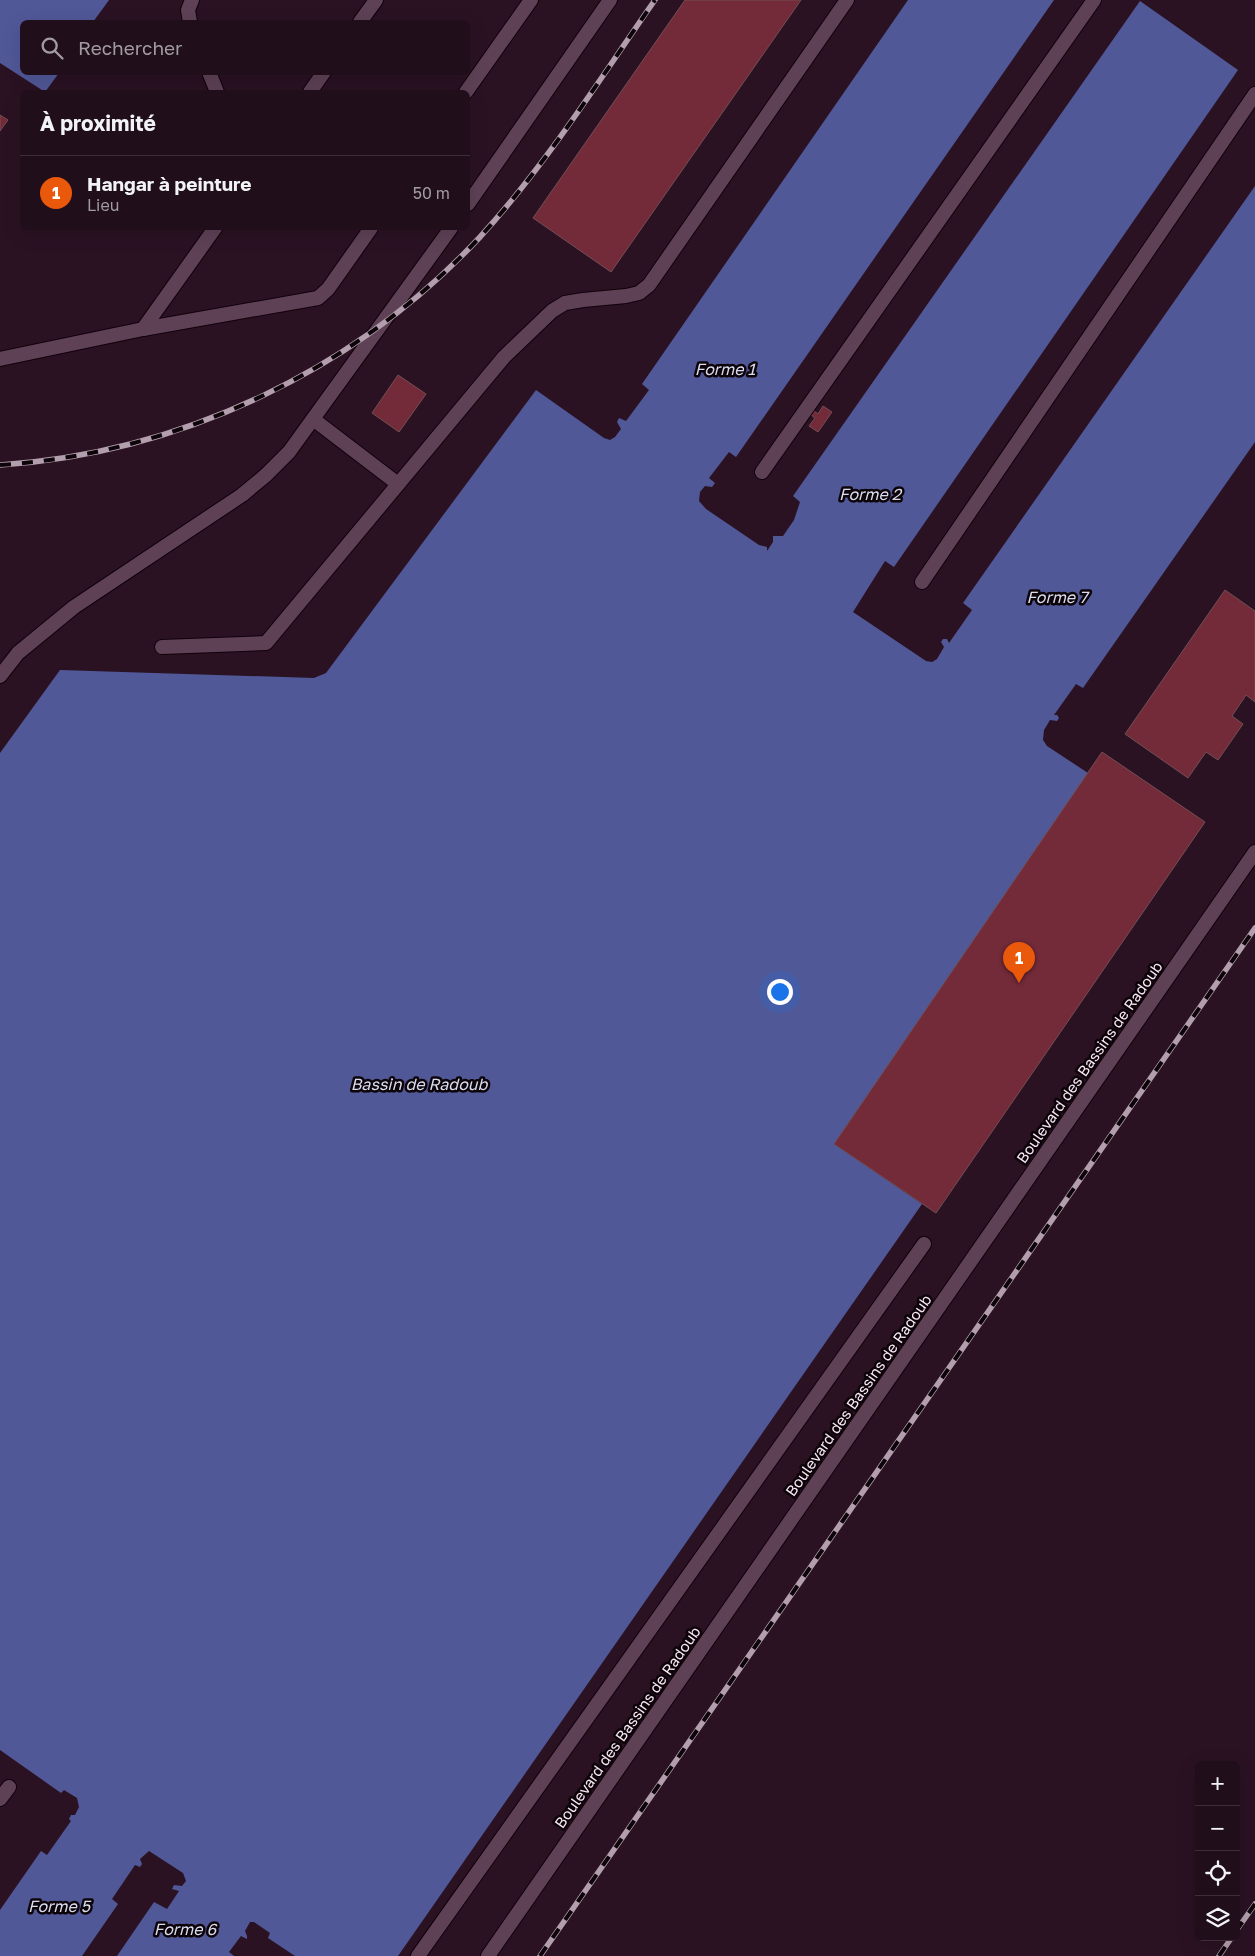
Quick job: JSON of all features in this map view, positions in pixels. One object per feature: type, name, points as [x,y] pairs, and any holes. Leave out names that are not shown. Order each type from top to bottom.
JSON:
[{"type":"street","points":[[190,20],[188,10],[192,0]]},
{"type":"street","points":[[361,20],[376,0]]},
{"type":"street","points":[[467,90],[531,0]]},
{"type":"street","points":[[470,201],[610,0]]},
{"type":"street","points":[[162,647],[266,643],[504,357],[552,311],[565,303],[626,296],[640,292],[649,285],[846,0]]},
{"type":"street","points":[[762,472],[1094,0]]},
{"type":"street","points":[[210,75],[216,90]]},
{"type":"street","points":[[311,90],[322,75]]},
{"type":"street","points":[[922,582],[1255,94]]},
{"type":"street","points":[[144,329],[214,230]]},
{"type":"street","points":[[0,359],[144,329],[318,298],[328,288],[370,230]]},
{"type":"street","points":[[0,676],[18,654],[74,607],[242,495],[266,475],[289,452],[450,230]]},
{"type":"street","points":[[313,419],[398,484]]},
{"type":"street","name":"Boulevard des Bassins de Radoub","points":[[488,1956],[1255,852]]},
{"type":"street","points":[[418,1956],[924,1244]]},
{"type":"street","points":[[0,1799],[9,1787]]},
{"type":"water","points":[[0,0],[109,0],[94,20],[20,20],[20,75],[58,75],[46,90],[42,90],[0,63]]},
{"type":"water","name":"Bassin de Radoub","points":[[908,0],[1054,0],[736,457],[729,452],[709,478],[715,483],[712,487],[705,486],[700,492],[699,501],[706,509],[759,545],[767,547],[767,551],[773,542],[773,536],[783,536],[794,520],[800,502],[793,496],[1140,1],[1238,70],[894,567],[885,561],[853,612],[926,661],[932,662],[937,659],[944,647],[941,642],[943,639],[947,639],[949,643],[972,610],[963,603],[1255,186],[1255,442],[1083,688],[1076,684],[1054,715],[1057,715],[1059,718],[1057,721],[1050,720],[1044,730],[1043,740],[1047,746],[1088,773],[834,1144],[922,1204],[398,1956],[295,1956],[268,1938],[270,1933],[254,1922],[250,1922],[245,1931],[247,1939],[241,1936],[229,1952],[234,1956],[117,1956],[154,1902],[167,1909],[179,1891],[172,1889],[174,1885],[182,1886],[186,1881],[183,1873],[149,1851],[140,1859],[142,1864],[140,1867],[135,1865],[112,1899],[118,1904],[82,1956],[0,1956],[0,1910],[41,1851],[47,1855],[71,1821],[69,1819],[71,1815],[75,1815],[79,1807],[77,1798],[64,1790],[61,1793],[0,1750],[0,753],[60,670],[314,678],[326,673],[536,390],[604,438],[610,440],[615,437],[621,429],[617,422],[619,418],[626,421],[649,390],[642,384]]},
{"type":"building","points":[[685,0],[801,0],[611,272],[533,218]]},
{"type":"building","points":[[0,115],[8,120],[0,131]]},
{"type":"building","points":[[398,375],[426,394],[399,432],[372,413]]},
{"type":"building","points":[[823,406],[832,412],[818,432],[809,426],[815,418],[811,415],[814,411],[818,414]]},
{"type":"building","points":[[1225,590],[1255,611],[1255,702],[1246,695],[1232,716],[1243,724],[1218,760],[1206,752],[1188,778],[1125,734]]},
{"type":"building","points":[[1102,752],[1205,822],[936,1213],[834,1144]]},
{"type":"railway","points":[[0,465],[68,457],[134,443],[199,423],[261,396],[321,364],[378,327],[431,284],[480,237],[504,209],[571,122],[655,0]]},
{"type":"railway","points":[[540,1956],[1255,928]]},
{"type":"railway","points":[[1240,1925],[1255,1904]]},
{"type":"railway","points":[[1219,1956],[1229,1941]]},
{"type":"place","name":"Hangar à peinture","points":[[1019,983]]},
{"type":"water label","name":"Forme 1","points":[[725,369]]},
{"type":"water label","name":"Forme 2","points":[[870,494]]},
{"type":"water label","name":"Forme 7","points":[[1057,597]]},
{"type":"water label","name":"Forme 5","points":[[59,1906]]},
{"type":"water label","name":"Forme 6","points":[[185,1929]]}]
